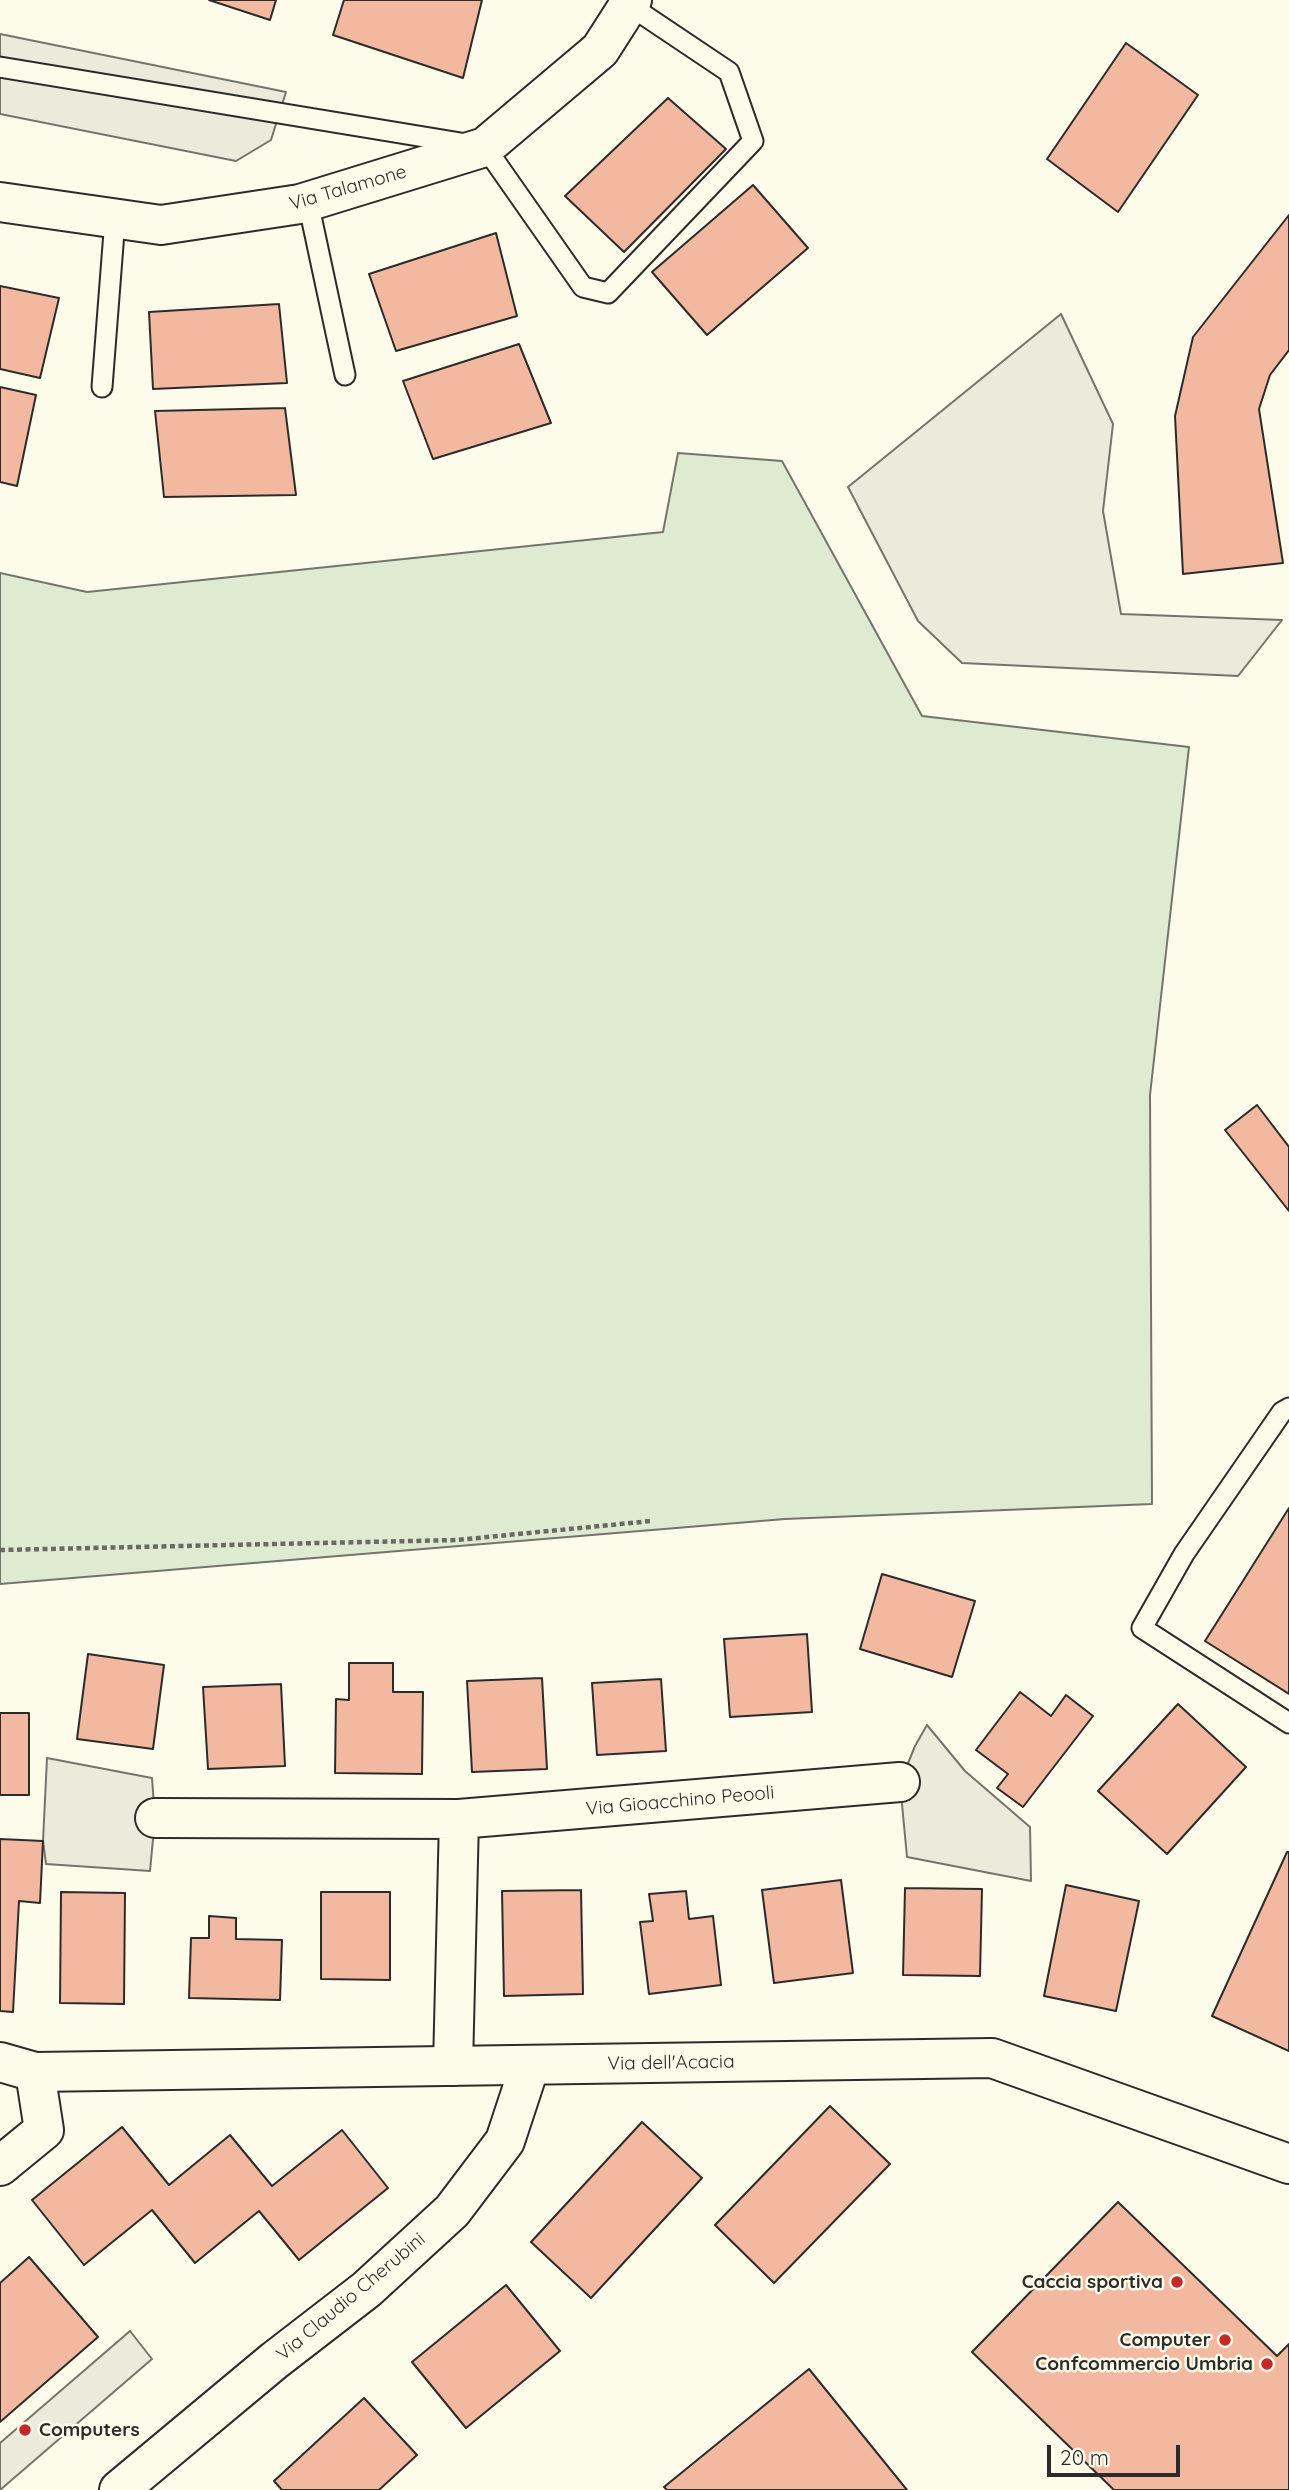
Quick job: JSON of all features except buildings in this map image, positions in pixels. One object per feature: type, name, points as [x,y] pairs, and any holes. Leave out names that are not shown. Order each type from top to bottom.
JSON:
[{"type":"street","name":"Via Talamone","points":[[0,202],[160,225],[308,202],[485,146],[600,50],[631,3]]},
{"type":"street","name":"Via Gioacchino Peooli","points":[[155,1818],[459,1819],[900,1783]]},
{"type":"street","points":[[453,2066],[459,1819]]},
{"type":"street","name":"Via dell'Acacia","points":[[0,2166],[44,2130],[17,2067],[453,2066],[992,2058],[1289,2164]]},
{"type":"street","name":"Via Claudio Cherubini","points":[[119,2490],[275,2360],[367,2289],[452,2211],[505,2141],[530,2065]]},
{"type":"lane","points":[[0,68],[485,146],[583,286],[608,293],[753,141],[729,72],[631,3]]},
{"type":"lane","points":[[308,202],[345,374]]},
{"type":"lane","points":[[102,387],[116,219]]},
{"type":"lane","points":[[1289,1408],[1282,1412],[1184,1554],[1142,1628],[1289,1723]]},
{"type":"path","points":[[0,1550],[457,1540],[651,1521]]},
{"type":"green space","points":[[678,453],[782,461],[922,716],[1189,747],[1150,1095],[1152,1504],[785,1519],[0,1584],[0,573],[87,592],[663,532]]},
{"type":"shaded area","points":[[0,34],[286,92],[271,140],[236,161],[0,114]]},
{"type":"shaded area","points":[[1061,314],[1113,424],[1103,511],[1121,614],[1282,620],[1238,676],[962,663],[918,621],[848,487]]},
{"type":"shaded area","points":[[927,1725],[965,1771],[1030,1827],[1031,1881],[907,1857],[900,1783]]},
{"type":"shaded area","points":[[47,1758],[152,1778],[155,1818],[150,1871],[46,1864],[43,1841]]},
{"type":"shaded area","points":[[130,2331],[152,2359],[0,2490],[0,2443]]},
{"type":"place","name":"Caccia sportiva","points":[[1177,2282]]},
{"type":"place","name":"Computer","points":[[1225,2340]]},
{"type":"place","name":"Confcommercio Umbria","points":[[1267,2364]]},
{"type":"place","name":"Computers","points":[[25,2430]]}]
